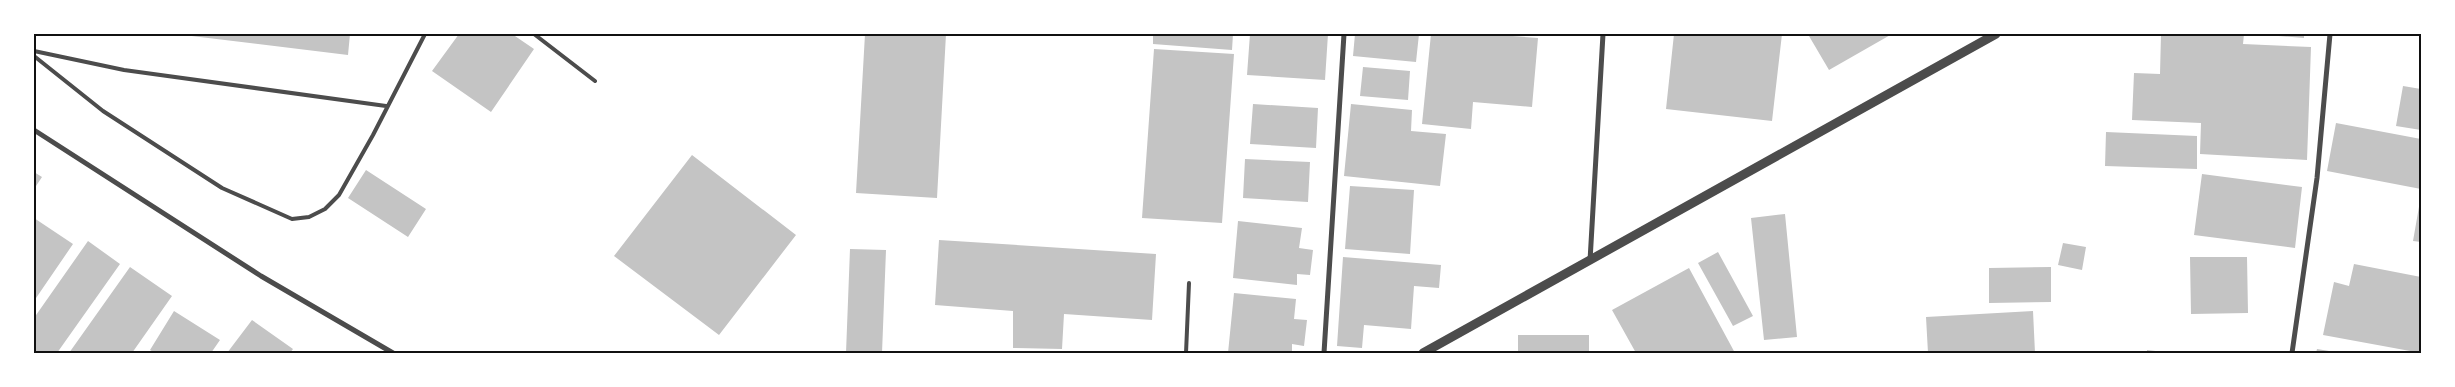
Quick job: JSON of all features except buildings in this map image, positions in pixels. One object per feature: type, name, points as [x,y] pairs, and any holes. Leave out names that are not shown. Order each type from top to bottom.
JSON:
[{"type":"street","points":[[1324,353],[1344,34]]},
{"type":"street","points":[[1590,262],[1603,34]]},
{"type":"street","points":[[1423,353],[1590,262],[1996,34]]},
{"type":"street","points":[[2292,353],[2317,178],[2330,34]]},
{"type":"street","points":[[34,130],[261,276],[393,353]]},
{"type":"lane","points":[[34,56],[103,111],[222,188],[292,219],[309,218],[325,209],[339,195],[373,136],[386,106],[425,34]]},
{"type":"lane","points":[[534,34],[595,81]]},
{"type":"lane","points":[[34,51],[124,70],[386,106]]},
{"type":"lane","points":[[1186,353],[1189,283]]}]
